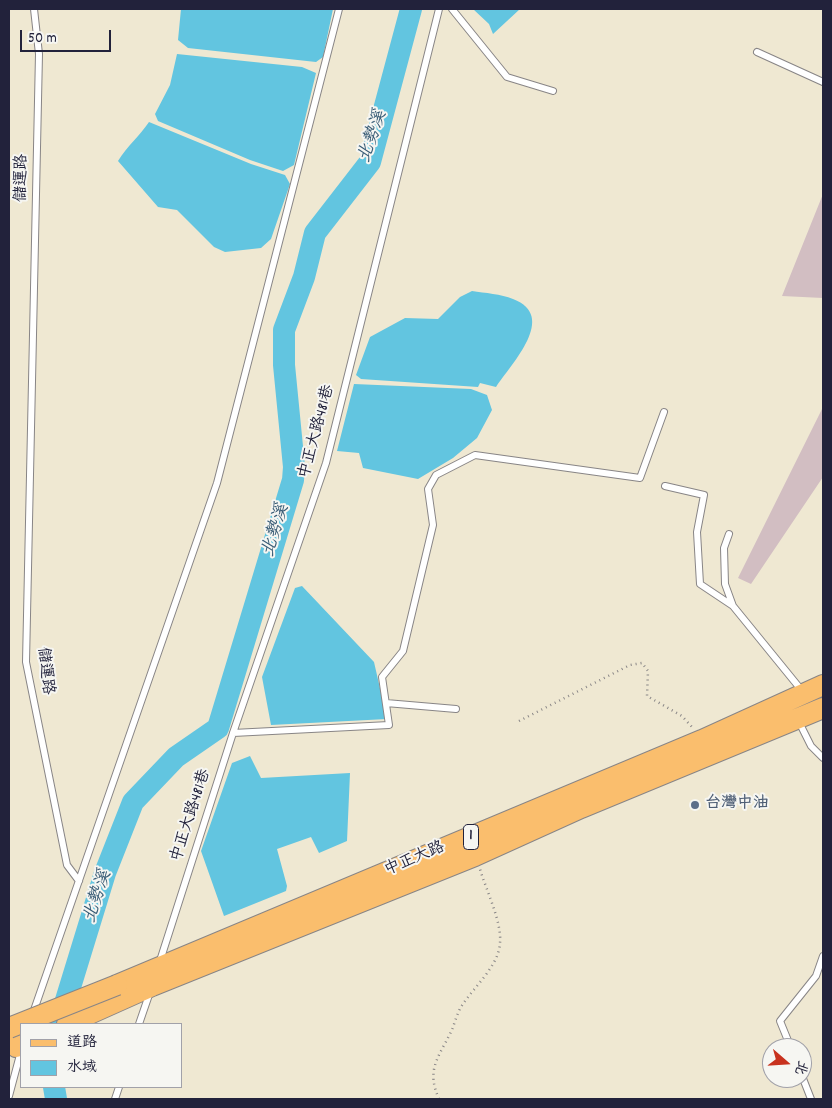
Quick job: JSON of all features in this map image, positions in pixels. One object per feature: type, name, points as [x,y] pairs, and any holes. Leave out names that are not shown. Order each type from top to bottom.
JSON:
[{"type":"main road","name":"中正大路","points":[[155,976],[475,856],[581,808],[667,763],[702,740],[823,685]]},
{"type":"main road","name":"中正大路","points":[[117,993],[667,763],[823,708]]},
{"type":"main road","name":"1","points":[[69,1023],[117,993]]},
{"type":"main road","name":"1","points":[[54,1023],[117,993]]},
{"type":"lane","name":"儲運路","points":[[34,9],[39,54],[26,662],[67,866],[79,881]]},
{"type":"lane","points":[[29,1023],[217,483],[339,9]]},
{"type":"lane","name":"中正大路481巷","points":[[139,1023],[233,733],[326,463],[439,9]]},
{"type":"lane","points":[[452,9],[507,77],[553,91]]},
{"type":"lane","points":[[758,52],[823,82]]},
{"type":"lane","points":[[233,733],[390,725],[382,677],[403,650],[433,525],[428,489],[436,475],[475,455],[640,478],[664,412]]},
{"type":"lane","points":[[665,486],[704,495],[696,532],[700,584],[732,606],[804,693]]},
{"type":"lane","points":[[729,534],[724,548],[725,584],[732,606]]},
{"type":"lane","points":[[386,702],[456,709]]},
{"type":"lane","points":[[798,718],[810,746],[823,758]]},
{"type":"lane","points":[[787,1038],[780,1021],[816,976],[823,956]]},
{"type":"lane","points":[[9,1096],[14,1042]]},
{"type":"path","points":[[519,721],[630,665],[642,663],[648,671],[647,696],[682,716],[702,740]]},
{"type":"path","points":[[439,1099],[434,1086],[434,1062],[452,1031],[461,1006],[497,957],[500,944],[500,932],[475,856]]},
{"type":"shaded area","points":[[823,194],[823,298],[782,296]]},
{"type":"shaded area","points":[[823,407],[823,477],[751,584],[738,578]]},
{"type":"water","points":[[181,9],[333,9],[323,57],[316,62],[188,48],[178,40]]},
{"type":"water","points":[[473,9],[520,9],[493,34],[489,24]]},
{"type":"water","points":[[177,54],[302,67],[316,73],[294,165],[283,171],[250,160],[158,121],[155,114],[170,85]]},
{"type":"water","points":[[149,122],[251,164],[285,175],[290,184],[271,239],[261,248],[225,252],[214,247],[177,210],[158,207],[118,161]]},
{"type":"water","points":[[472,291],[513,299],[526,307],[532,317],[532,328],[527,340],[496,387],[480,383],[478,387],[361,379],[356,375],[370,337],[405,318],[438,319],[460,297]]},
{"type":"water","points":[[354,384],[471,389],[487,395],[492,410],[477,438],[453,458],[418,479],[363,468],[359,453],[337,451]]},
{"type":"water","points":[[302,586],[374,662],[387,719],[271,725],[262,677],[295,588]]},
{"type":"water","points":[[250,756],[261,778],[350,773],[347,841],[319,853],[311,837],[277,849],[287,886],[286,891],[224,916],[201,851],[232,763]]},
{"type":"waterway","name":"北勢溪","points":[[59,1023],[105,873],[133,802],[176,757],[218,728],[293,480],[294,467],[284,365],[284,330],[304,277],[315,233],[370,162],[411,9]]},
{"type":"waterway","name":"北勢溪","points":[[54,1088],[56,1099]]},
{"type":"place","name":"台灣中油","points":[[695,805]]}]
